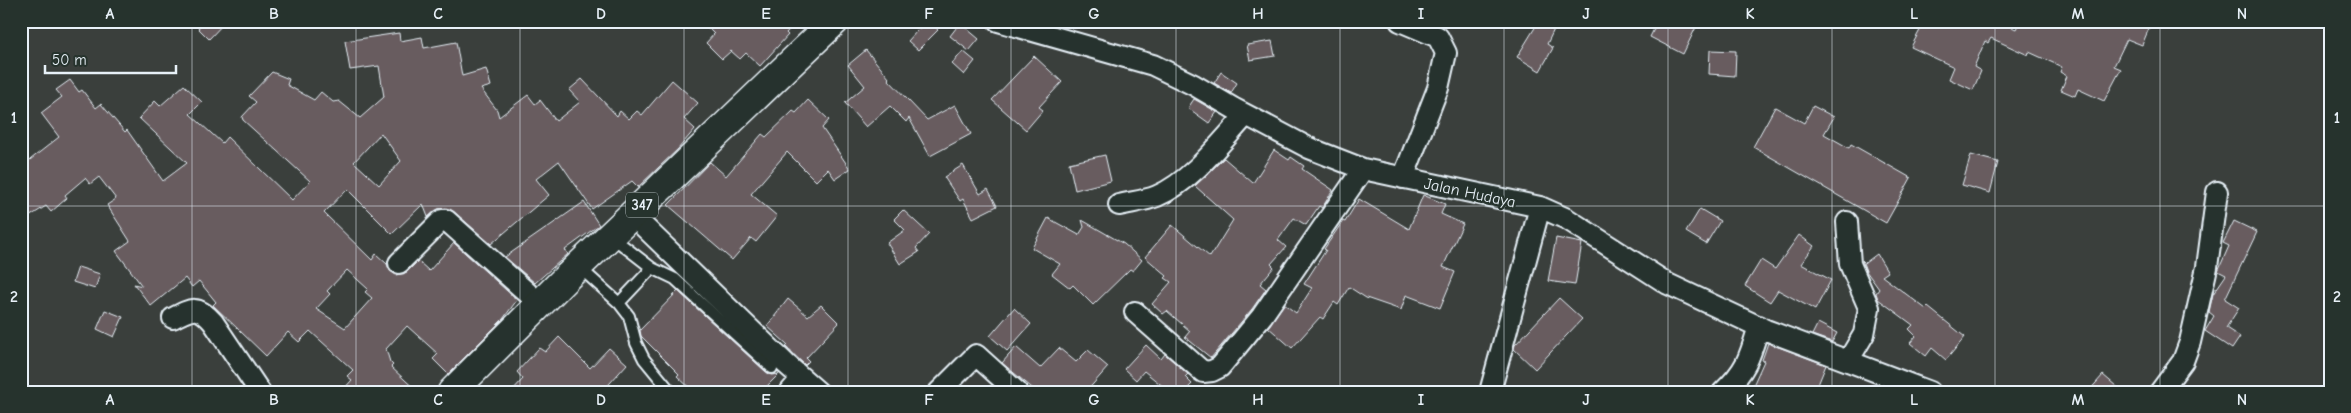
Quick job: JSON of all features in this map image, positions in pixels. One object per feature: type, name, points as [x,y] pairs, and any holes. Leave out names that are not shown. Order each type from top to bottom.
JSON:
[{"type":"main road","name":"347","points":[[452,392],[578,267],[835,21]]},
{"type":"street","name":"Jalan Hudaya","points":[[998,21],[1153,65],[1194,85],[1309,148],[1363,169],[1540,207],[1567,219],[1668,284],[1758,326],[1848,361],[1898,384],[1930,392]]},
{"type":"street","points":[[1400,21],[1438,37],[1446,53],[1438,88],[1403,178]]},
{"type":"street","points":[[1119,205],[1155,197],[1185,179],[1246,115]]},
{"type":"street","points":[[1135,312],[1203,372],[1220,368],[1262,316],[1363,169]]},
{"type":"street","points":[[2160,392],[2183,361],[2190,342],[2207,267],[2216,192]]},
{"type":"street","points":[[1490,392],[1540,207]]},
{"type":"street","points":[[632,215],[796,385],[818,392]]},
{"type":"street","points":[[399,263],[442,220],[446,220],[540,304]]},
{"type":"street","points":[[1847,222],[1850,264],[1869,308],[1864,334],[1848,361]]},
{"type":"street","points":[[173,318],[187,310],[197,309],[204,312],[213,322],[260,392]]},
{"type":"street","points":[[1724,392],[1740,376],[1751,353],[1758,326]]},
{"type":"street","points":[[939,392],[976,355],[1017,392]]},
{"type":"lane","points":[[611,236],[652,268],[675,279],[772,368]]},
{"type":"lane","points":[[578,267],[619,303],[629,316],[636,343],[644,359],[671,392]]},
{"type":"lane","points":[[619,303],[652,268]]},
{"type":"building","points":[[204,21],[226,21],[209,39],[198,28]]},
{"type":"building","points":[[701,21],[797,21],[786,33],[788,35],[760,66],[746,53],[740,59],[731,51],[722,59],[706,43],[714,34]]},
{"type":"building","points":[[926,21],[929,21],[938,30],[918,50],[908,41]]},
{"type":"building","points":[[1539,21],[1558,21],[1547,44],[1553,48],[1540,71],[1517,57]]},
{"type":"building","points":[[1658,21],[1670,21],[1679,26],[1682,21],[1699,21],[1683,54],[1650,37]]},
{"type":"building","points":[[1925,21],[1999,21],[2016,29],[2020,21],[2152,21],[2142,45],[2127,39],[2114,66],[2121,69],[2104,101],[2078,89],[2075,96],[2061,90],[2067,76],[2060,72],[2062,67],[2029,52],[2028,55],[1991,38],[1988,43],[1985,41],[1974,67],[1981,71],[1973,90],[1949,79],[1954,67],[1911,47]]},
{"type":"building","points":[[960,23],[979,39],[969,51],[950,36]]},
{"type":"building","points":[[399,33],[400,41],[422,37],[424,48],[456,42],[462,76],[486,69],[491,86],[481,89],[497,110],[499,117],[528,95],[535,104],[540,100],[556,121],[580,102],[569,90],[582,79],[617,116],[620,111],[629,119],[637,111],[642,115],[672,80],[698,103],[684,119],[695,129],[678,149],[638,187],[632,181],[592,209],[559,161],[536,179],[549,195],[491,244],[453,211],[446,208],[438,209],[428,217],[423,204],[392,234],[347,189],[324,213],[372,260],[376,254],[387,264],[390,271],[396,275],[407,272],[418,261],[429,271],[454,243],[517,300],[503,319],[448,374],[433,359],[438,354],[407,326],[386,349],[390,362],[393,365],[391,367],[418,392],[341,392],[352,380],[347,376],[353,370],[310,331],[299,342],[288,332],[266,356],[213,305],[216,302],[199,281],[192,287],[185,278],[151,306],[134,284],[142,286],[116,251],[130,241],[107,205],[116,199],[99,177],[90,184],[85,178],[65,195],[67,198],[51,212],[46,206],[21,222],[21,167],[59,137],[41,113],[62,97],[56,90],[70,80],[79,92],[82,90],[96,108],[101,104],[125,132],[127,130],[163,181],[187,163],[139,118],[155,101],[160,106],[184,85],[202,102],[190,114],[222,143],[227,137],[292,200],[310,181],[243,120],[242,117],[256,102],[249,96],[272,72],[289,79],[287,85],[314,100],[321,92],[333,102],[339,101],[360,118],[384,97],[379,66],[350,70],[345,41]],"holes":[[[381,133],[401,161],[379,185],[354,162]],[[347,270],[368,289],[365,292],[372,298],[345,328],[316,309],[330,294],[327,291]]]},
{"type":"building","points":[[1272,41],[1275,56],[1250,60],[1247,45]]},
{"type":"building","points":[[866,50],[888,79],[927,120],[955,105],[971,134],[930,156],[909,118],[906,122],[890,106],[866,127],[845,103],[865,86],[848,65]]},
{"type":"building","points":[[1710,50],[1736,51],[1735,76],[1709,74]]},
{"type":"building","points":[[963,51],[975,61],[964,75],[952,64]]},
{"type":"building","points":[[1034,56],[1062,82],[1039,107],[1043,110],[1026,130],[992,100]]},
{"type":"building","points":[[1221,72],[1237,83],[1231,93],[1214,83]]},
{"type":"building","points":[[1194,99],[1217,112],[1209,123],[1188,108]]},
{"type":"building","points":[[808,100],[829,120],[822,128],[850,169],[835,179],[828,169],[816,181],[787,152],[751,194],[777,216],[756,242],[751,238],[732,260],[668,205],[710,162],[726,176],[762,134],[766,137],[793,111],[796,113]]},
{"type":"building","points":[[1813,106],[1834,117],[1824,134],[1849,148],[1851,144],[1911,178],[1886,223],[1753,147],[1775,107],[1804,123]]},
{"type":"building","points":[[1274,150],[1289,160],[1291,157],[1304,166],[1302,169],[1333,190],[1322,208],[1319,206],[1306,225],[1294,218],[1278,240],[1286,247],[1271,264],[1274,267],[1260,284],[1266,289],[1252,309],[1211,358],[1185,337],[1190,331],[1167,311],[1163,314],[1152,304],[1171,282],[1165,278],[1167,276],[1145,257],[1172,225],[1210,257],[1233,220],[1195,186],[1224,158],[1253,183]]},
{"type":"building","points":[[1105,155],[1111,181],[1075,190],[1069,163]]},
{"type":"building","points":[[1971,155],[1998,162],[1990,193],[1962,185]]},
{"type":"building","points":[[963,165],[980,194],[988,189],[997,206],[973,218],[963,199],[960,201],[944,177]]},
{"type":"building","points":[[1423,195],[1445,204],[1441,214],[1463,224],[1443,267],[1455,272],[1440,308],[1406,295],[1401,310],[1366,298],[1349,287],[1338,305],[1334,302],[1323,319],[1320,317],[1292,348],[1268,327],[1284,304],[1296,313],[1312,288],[1304,284],[1326,250],[1324,249],[1343,221],[1345,222],[1359,199],[1409,229]]},
{"type":"building","points":[[584,202],[599,225],[565,250],[568,254],[535,283],[505,257]]},
{"type":"building","points":[[1700,209],[1720,221],[1706,244],[1686,232]]},
{"type":"building","points":[[903,210],[929,234],[916,248],[919,252],[900,264],[887,243],[905,230],[894,219]]},
{"type":"building","points":[[1048,218],[1079,235],[1084,227],[1082,220],[1124,244],[1142,260],[1133,271],[1130,269],[1093,305],[1073,285],[1070,288],[1052,274],[1060,264],[1032,248]]},
{"type":"building","points":[[2234,221],[2257,232],[2225,299],[2239,308],[2226,328],[2240,337],[2232,349],[2205,331],[2214,316],[2209,312],[2213,294],[2226,275],[2218,271],[2229,246],[2223,243]]},
{"type":"building","points":[[1799,235],[1814,246],[1801,264],[1831,280],[1815,310],[1778,290],[1770,302],[1745,286],[1761,260],[1775,269]]},
{"type":"building","points":[[1556,238],[1582,243],[1575,285],[1548,281]]},
{"type":"building","points":[[1877,254],[1888,272],[1882,276],[1926,309],[1928,307],[1965,337],[1946,360],[1932,348],[1926,356],[1910,343],[1916,336],[1909,329],[1913,325],[1878,299],[1876,293],[1879,289],[1866,271],[1862,260],[1865,263]]},
{"type":"building","points":[[78,267],[100,274],[95,289],[73,282]]},
{"type":"building","points":[[678,291],[765,371],[771,375],[779,374],[761,392],[694,392],[641,336],[640,330]]},
{"type":"building","points":[[1559,298],[1582,319],[1535,369],[1514,349],[1515,345]]},
{"type":"building","points":[[788,299],[808,316],[821,305],[839,323],[806,358],[809,361],[805,365],[786,347],[788,345],[767,326]]},
{"type":"building","points":[[1014,308],[1031,324],[1007,351],[990,336]]},
{"type":"building","points":[[105,310],[123,317],[114,337],[97,329]]},
{"type":"building","points":[[1818,323],[1837,333],[1832,342],[1812,335]]},
{"type":"building","points":[[559,337],[590,368],[609,348],[627,364],[602,392],[511,392],[523,379],[517,372],[539,348],[545,352]]},
{"type":"building","points":[[1768,343],[1826,365],[1815,392],[1750,392],[1764,361],[1762,360]]},
{"type":"building","points":[[1146,345],[1161,359],[1165,354],[1188,374],[1185,377],[1192,384],[1184,392],[1170,392],[1144,371],[1136,380],[1124,369]]},
{"type":"building","points":[[1016,347],[1040,368],[1059,348],[1076,362],[1088,350],[1108,367],[1086,392],[1037,392],[1002,363]]},
{"type":"building","points":[[2103,375],[2123,392],[2088,392]]}]
